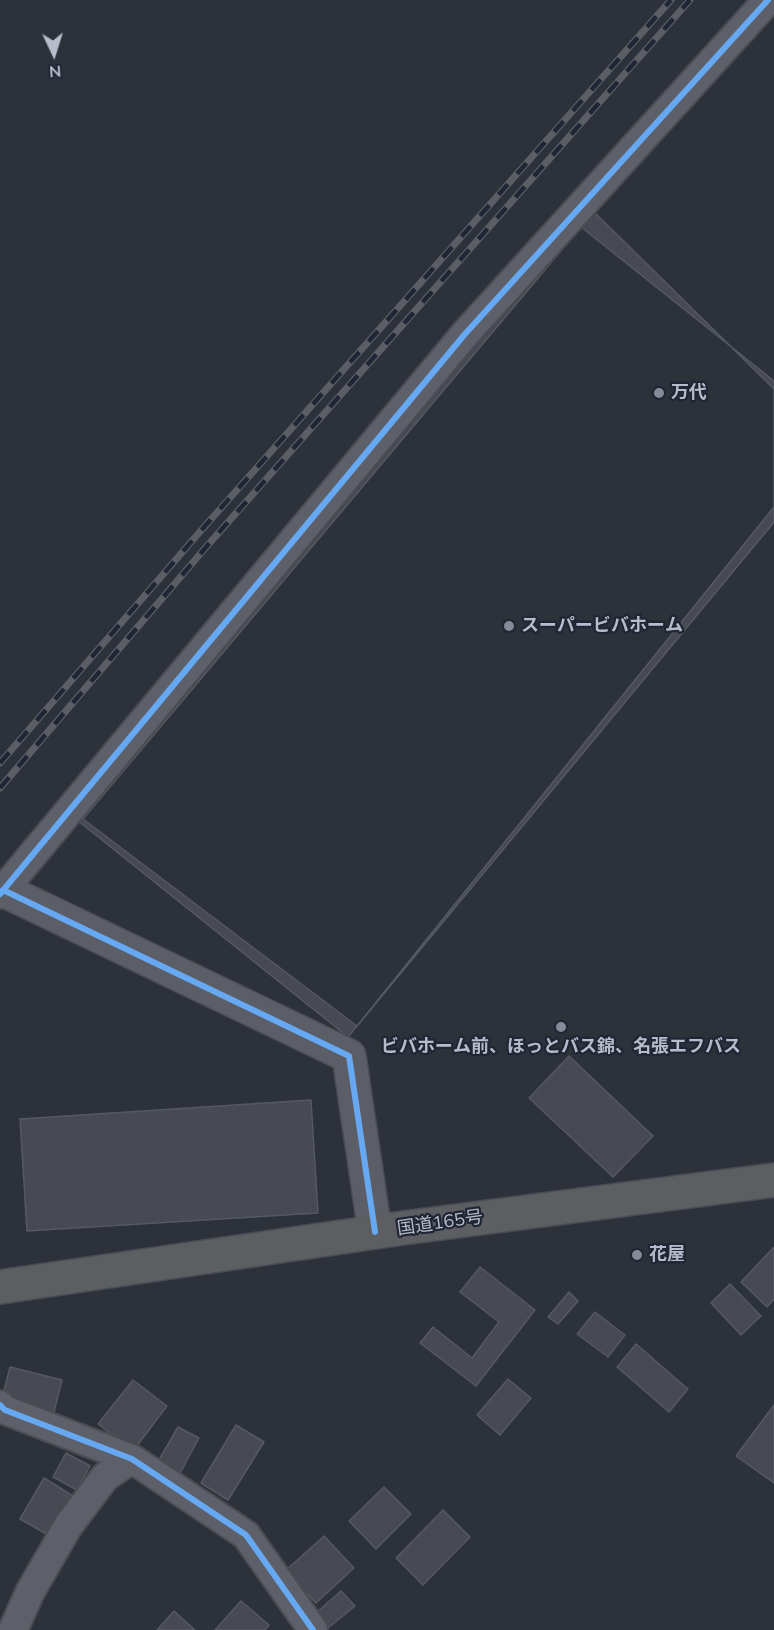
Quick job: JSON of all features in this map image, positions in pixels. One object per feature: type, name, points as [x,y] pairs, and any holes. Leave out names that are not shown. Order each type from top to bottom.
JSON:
[{"type":"highway","name":"国道165号","points":[[0,1287],[375,1232],[774,1180]]},
{"type":"street","points":[[375,1232],[349,1056],[2,892],[465,334],[768,0]]},
{"type":"street","points":[[0,1405],[5,1410],[132,1459],[246,1535],[313,1630]]},
{"type":"street","points":[[13,1630],[30,1592],[68,1526],[105,1477],[132,1459]]},
{"type":"building","points":[[588,206],[774,389],[774,522],[348,1037],[72,816]]},
{"type":"building","points":[[581,227],[774,381],[774,507],[357,1026],[83,819]]},
{"type":"building","points":[[569,1056],[653,1136],[613,1177],[529,1098]]},
{"type":"building","points":[[311,1100],[318,1213],[27,1231],[20,1119]]},
{"type":"building","points":[[774,1247],[774,1299],[767,1307],[741,1282]]},
{"type":"building","points":[[480,1267],[535,1310],[476,1386],[420,1343],[433,1327],[472,1358],[499,1322],[460,1292]]},
{"type":"building","points":[[730,1284],[761,1316],[741,1335],[711,1303]]},
{"type":"building","points":[[569,1292],[578,1301],[558,1324],[548,1317]]},
{"type":"building","points":[[595,1312],[625,1335],[608,1357],[577,1334]]},
{"type":"building","points":[[636,1344],[688,1389],[669,1412],[617,1367]]},
{"type":"building","points":[[10,1367],[62,1380],[54,1412],[2,1399]]},
{"type":"building","points":[[508,1379],[531,1398],[500,1435],[477,1415]]},
{"type":"building","points":[[133,1380],[167,1406],[133,1451],[98,1424]]},
{"type":"building","points":[[774,1405],[774,1483],[736,1456]]},
{"type":"building","points":[[236,1425],[264,1442],[228,1500],[201,1483]]},
{"type":"building","points":[[178,1427],[199,1438],[178,1477],[156,1465]]},
{"type":"building","points":[[66,1453],[90,1466],[77,1490],[53,1477]]},
{"type":"building","points":[[44,1478],[73,1496],[50,1536],[20,1519]]},
{"type":"building","points":[[384,1487],[411,1514],[376,1549],[349,1521]]},
{"type":"building","points":[[443,1510],[470,1537],[423,1585],[396,1558]]},
{"type":"building","points":[[324,1536],[354,1568],[316,1603],[285,1571]]},
{"type":"building","points":[[341,1591],[355,1606],[328,1628],[316,1613]]},
{"type":"building","points":[[241,1601],[269,1625],[265,1630],[215,1630]]},
{"type":"building","points":[[174,1611],[195,1630],[157,1630]]},
{"type":"railway","points":[[0,763],[198,534],[671,0]]},
{"type":"railway","points":[[0,788],[207,546],[690,0]]},
{"type":"cycle path","points":[[0,894],[465,334],[768,0]]},
{"type":"cycle path","points":[[3,890],[349,1056],[375,1232]]},
{"type":"cycle path","points":[[0,1405],[5,1410],[132,1459],[246,1535],[313,1630]]},
{"type":"place","name":"万代","points":[[659,393]]},
{"type":"place","name":"スーパービバホーム","points":[[509,626]]},
{"type":"place","name":"ビバホーム前、ほっとバス錦、名張エフバス","points":[[561,1027]]},
{"type":"place","name":"花屋","points":[[637,1255]]}]
